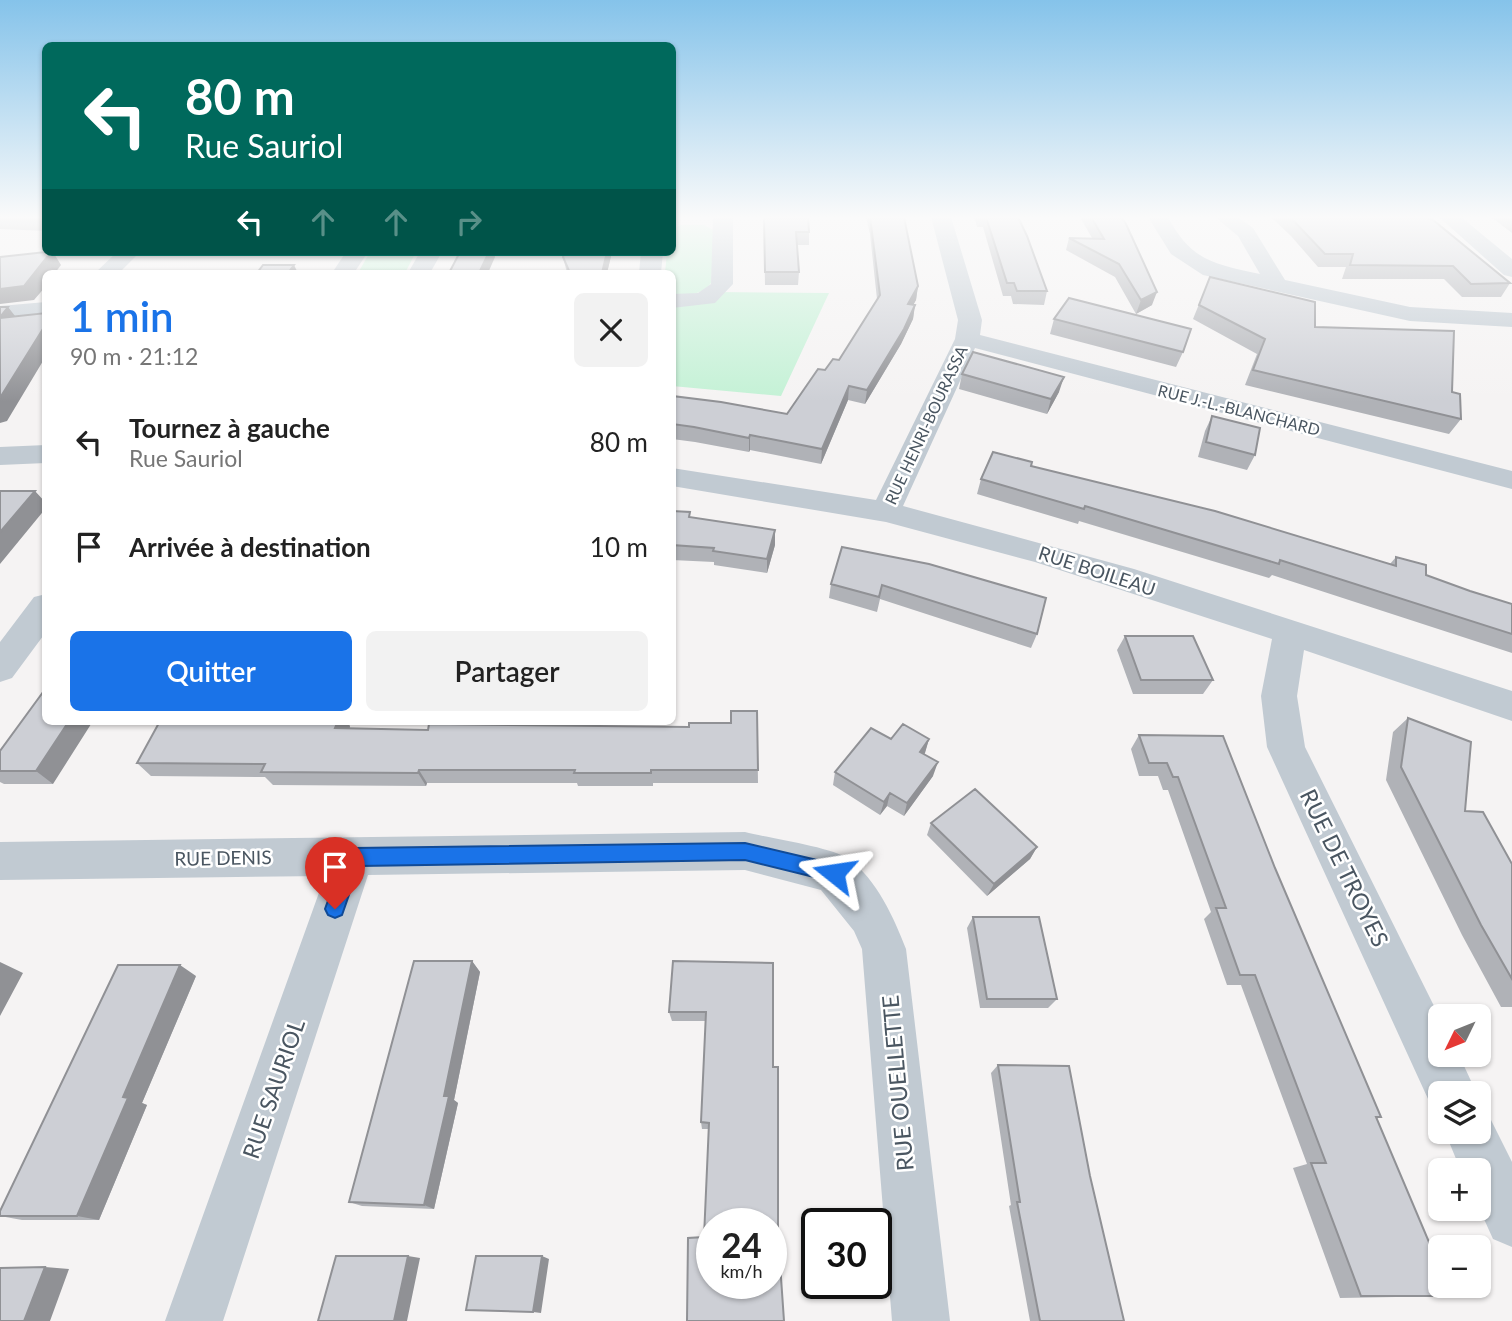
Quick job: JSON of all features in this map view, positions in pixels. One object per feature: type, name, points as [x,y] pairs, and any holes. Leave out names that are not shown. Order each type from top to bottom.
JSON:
[{"type":"street","points":[[676,300],[698,302],[717,292],[722,279]]},
{"type":"street","name":"RUE HENRI-BOURASSA","points":[[885,512],[967,340],[970,320],[958,279]]},
{"type":"street","points":[[1245,279],[1410,314],[1512,320]]},
{"type":"street","points":[[1274,279],[1278,286]]},
{"type":"street","points":[[0,313],[42,309]]},
{"type":"street","name":"RUE J.-L.-BLANCHARD","points":[[967,340],[1512,480]]},
{"type":"street","points":[[0,456],[42,454]]},
{"type":"street","name":"RUE BOILEAU","points":[[676,478],[885,512],[1066,560],[1512,706]]},
{"type":"street","points":[[0,668],[42,611]]},
{"type":"street","name":"RUE DE TROYES","points":[[1290,633],[1279,696],[1286,747],[1446,1081]]},
{"type":"street","name":"RUE DENIS","points":[[0,861],[745,851],[823,867]]},
{"type":"street","name":"RUE SAURIOL","points":[[194,1321],[353,857]]},
{"type":"street","name":"RUE OUELLETTE","points":[[823,867],[834,873],[871,917],[884,949],[921,1321]]},
{"type":"street","points":[[1476,1144],[1512,1220]]},
{"type":"green space","points":[[676,279],[711,279],[711,283],[703,290],[676,294]]},
{"type":"green space","points":[[717,292],[829,293],[781,396],[676,386],[676,300]]},
{"type":"building","points":[[0,279],[30,279],[24,286],[0,289]]},
{"type":"building","points":[[878,279],[917,279],[918,286],[908,304],[915,305],[904,329],[867,390],[849,386],[822,449],[676,425],[676,396],[787,414],[818,369],[825,370],[833,359],[839,360],[880,295]]},
{"type":"building","points":[[1006,279],[1043,279],[1047,291],[1017,291],[1014,283],[1007,283]]},
{"type":"building","points":[[1128,279],[1151,279],[1157,292],[1141,300]]},
{"type":"building","points":[[1209,279],[1217,279],[1315,302],[1315,327],[1454,331],[1452,392],[1460,394],[1461,419],[1253,370],[1265,339],[1199,305]]},
{"type":"building","points":[[1466,279],[1505,279],[1510,283],[1471,284]]},
{"type":"building","points":[[1069,298],[1191,329],[1183,352],[1054,319]]},
{"type":"building","points":[[0,307],[8,307],[0,317]]},
{"type":"building","points":[[42,313],[42,330],[0,398],[0,318]]},
{"type":"building","points":[[973,352],[1064,377],[1051,399],[962,374]]},
{"type":"building","points":[[1212,416],[1260,428],[1255,455],[1206,442]]},
{"type":"building","points":[[993,452],[1032,462],[1031,466],[1215,511],[1396,566],[1396,557],[1426,565],[1426,575],[1512,604],[1512,634],[1280,560],[1279,564],[1085,506],[1084,509],[981,479]]},
{"type":"building","points":[[0,491],[35,491],[0,532]]},
{"type":"building","points":[[676,511],[690,512],[689,517],[775,530],[767,559],[713,551],[714,548],[676,545]]},
{"type":"building","points":[[842,547],[929,564],[1046,598],[1037,634],[882,585],[879,597],[831,584]]},
{"type":"building","points":[[1125,636],[1193,636],[1213,680],[1141,680]]},
{"type":"building","points":[[42,693],[42,725],[66,725],[36,771],[0,771],[0,751]]},
{"type":"building","points":[[731,711],[757,711],[758,770],[651,770],[651,773],[574,773],[575,770],[261,772],[265,764],[137,763],[158,725],[336,725],[335,728],[428,730],[429,725],[689,727],[689,723],[731,723]]},
{"type":"building","points":[[1408,718],[1471,742],[1465,811],[1483,812],[1512,864],[1512,979],[1481,925],[1401,767]]},
{"type":"building","points":[[903,724],[929,739],[920,752],[938,762],[907,803],[890,793],[884,802],[835,772],[871,728],[891,739]]},
{"type":"building","points":[[1139,735],[1223,736],[1275,868],[1381,1117],[1376,1117],[1428,1240],[1428,1296],[1361,1296],[1311,1163],[1326,1163],[1255,975],[1240,975],[1216,908],[1226,908],[1178,777],[1173,777],[1167,763],[1149,763]]},
{"type":"building","points":[[975,789],[1037,847],[994,884],[931,823]]},
{"type":"building","points":[[973,917],[1039,917],[1057,999],[987,999]]},
{"type":"building","points":[[414,961],[472,961],[444,1096],[449,1096],[424,1205],[349,1202]]},
{"type":"building","points":[[673,961],[773,963],[773,1067],[778,1067],[778,1208],[705,1208],[709,1123],[701,1122],[706,1012],[669,1012]]},
{"type":"building","points":[[118,965],[180,965],[123,1097],[128,1098],[77,1216],[0,1216],[0,1211]]},
{"type":"building","points":[[998,1065],[1069,1066],[1090,1176],[1124,1321],[1040,1321],[1017,1202],[1020,1202]]},
{"type":"building","points":[[688,1238],[696,1238],[696,1299],[782,1299],[784,1321],[687,1321]]},
{"type":"building","points":[[336,1256],[408,1256],[394,1321],[318,1321]]},
{"type":"building","points":[[476,1256],[542,1256],[533,1312],[466,1310]]},
{"type":"building","points":[[45,1267],[24,1321],[0,1321],[0,1268]]},
{"type":"route","points":[[335,909],[353,857],[745,851],[823,867],[834,873]]}]
